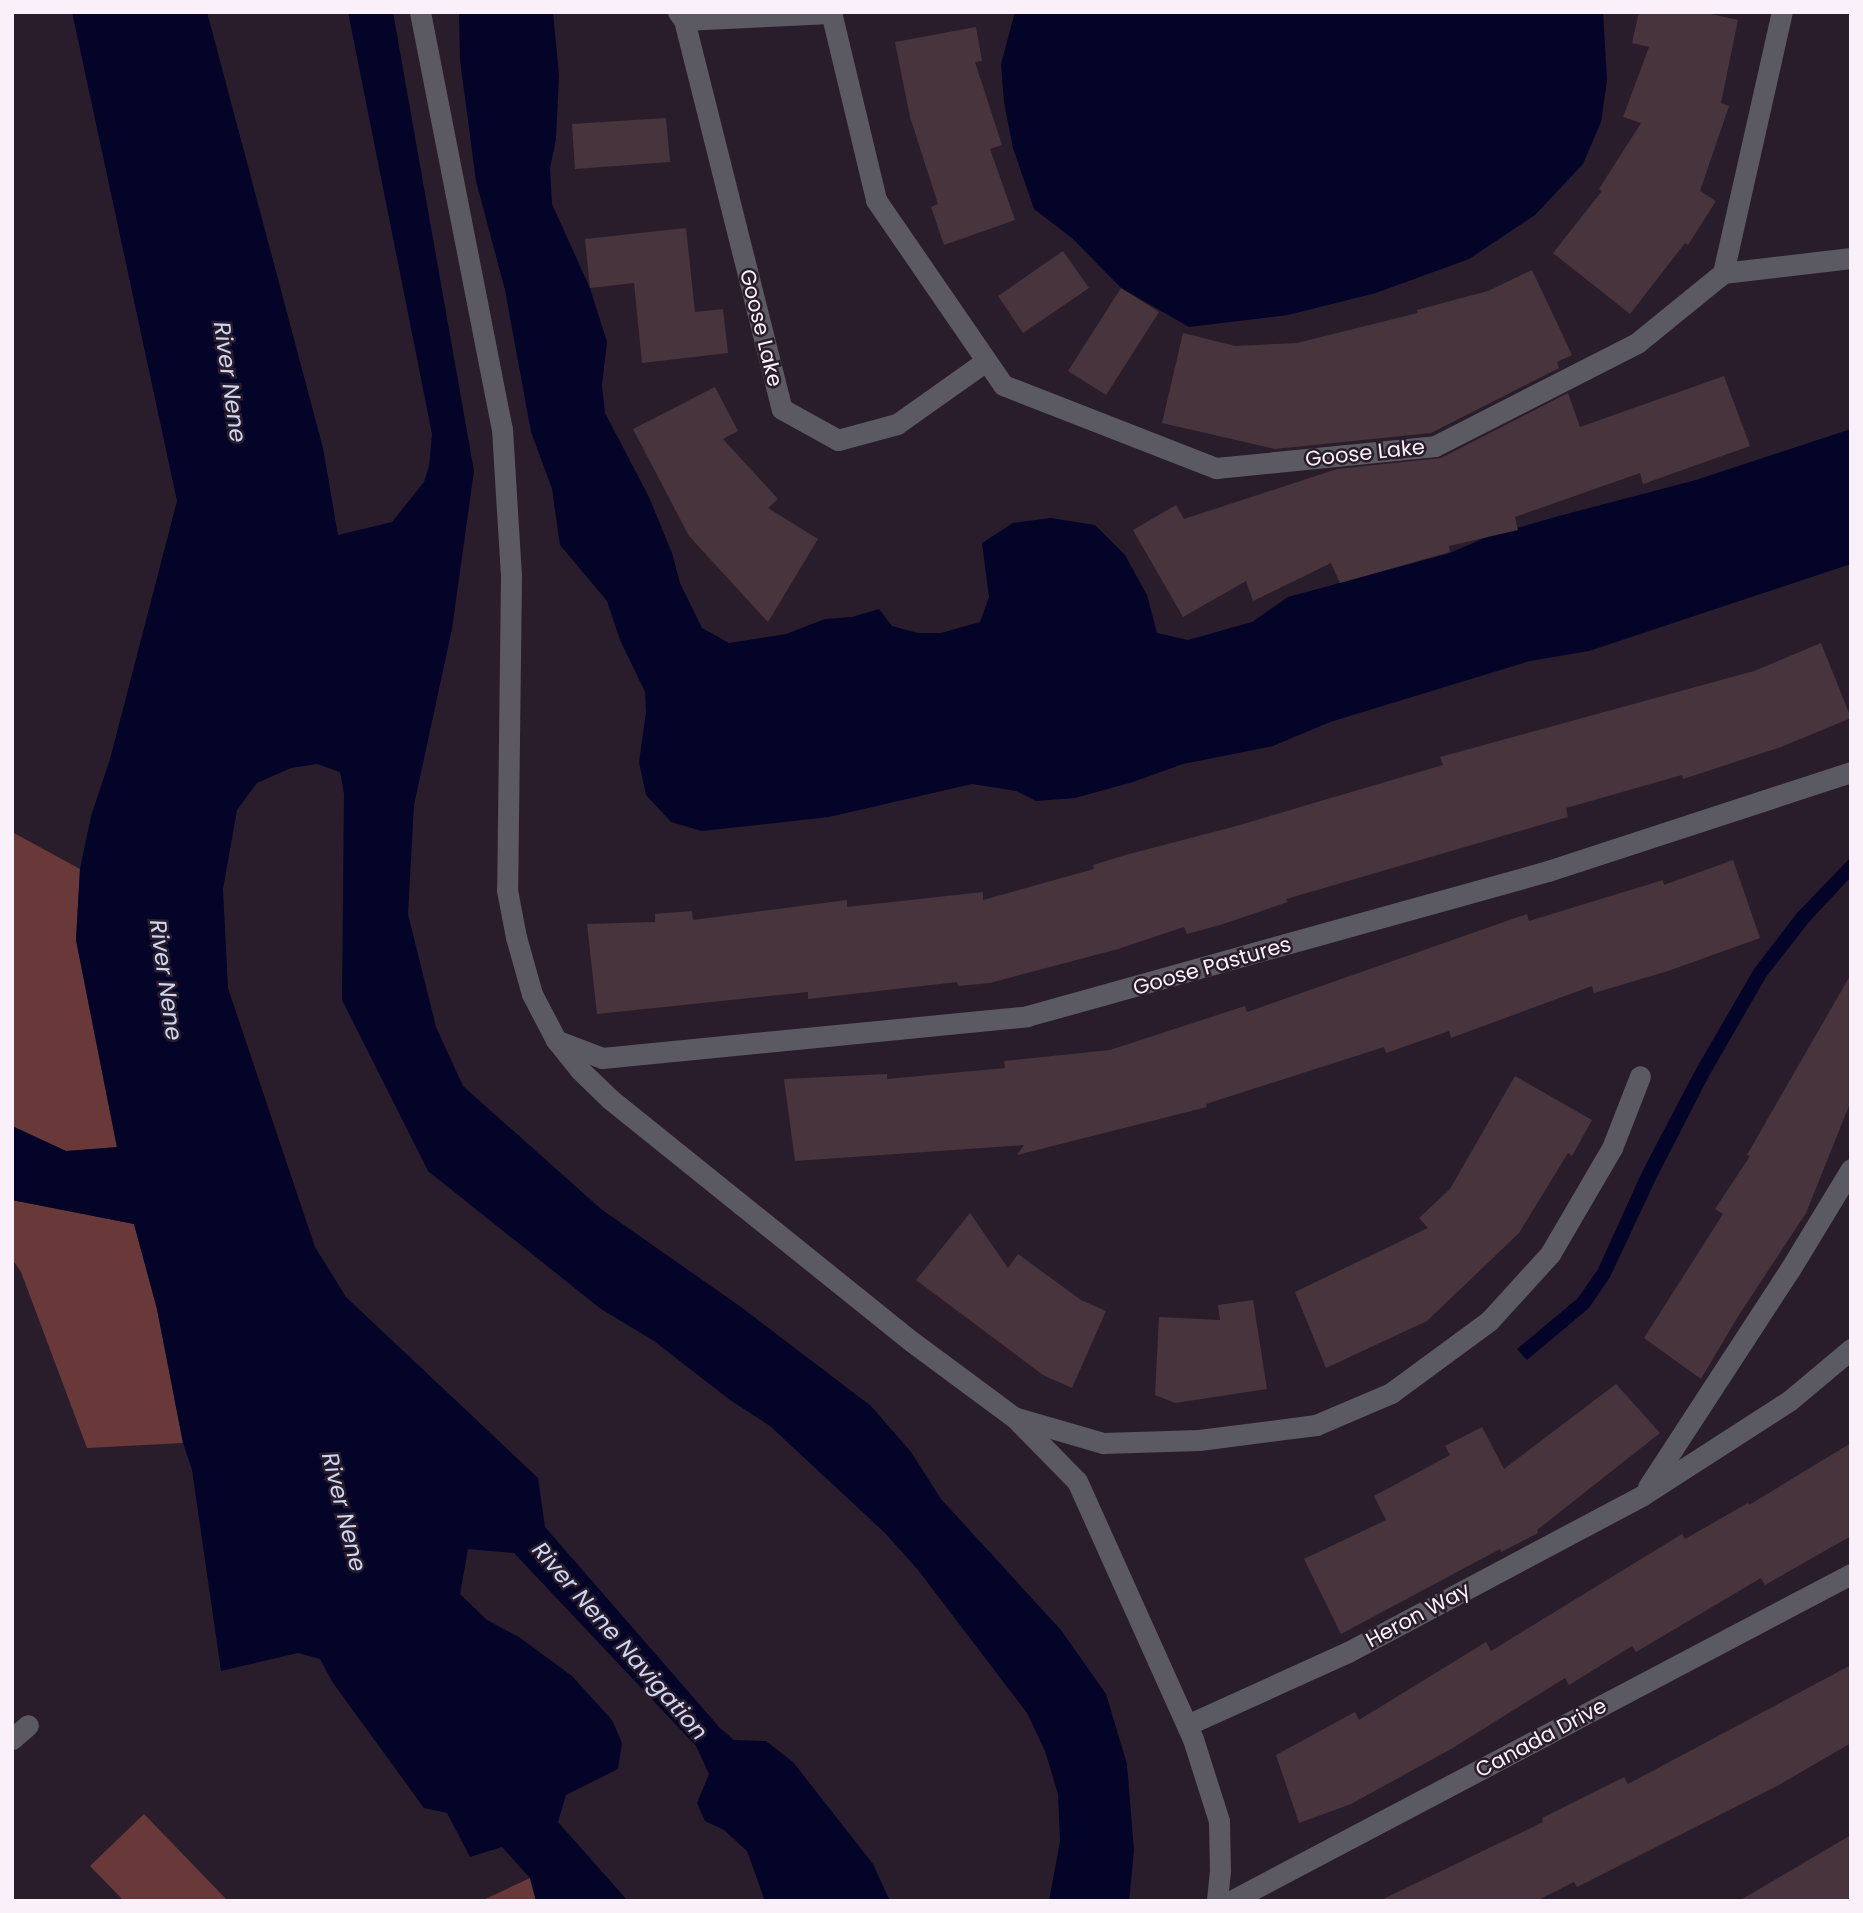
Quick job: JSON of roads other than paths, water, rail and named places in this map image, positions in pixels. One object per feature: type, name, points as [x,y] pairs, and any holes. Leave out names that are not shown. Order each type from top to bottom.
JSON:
[{"type":"street","points":[[420,12],[502,429],[511,576],[507,890],[532,994],[556,1040],[600,1089],[673,1151],[911,1341],[1015,1418],[1077,1481],[1187,1725],[1219,1821],[1220,1871],[1217,1901]]},
{"type":"street","points":[[1782,12],[1723,273],[1851,258]]},
{"type":"street","name":"Goose Lake","points":[[986,361],[897,424],[838,440],[782,409],[681,16],[831,13],[876,200],[1003,385],[1216,468],[1435,446],[1637,343],[1723,273]]},
{"type":"street","name":"Goose Pastures","points":[[556,1040],[602,1058],[1027,1016],[1548,871],[1851,772]]},
{"type":"street","points":[[1015,1418],[1103,1443],[1199,1440],[1316,1425],[1391,1393],[1489,1321],[1550,1254],[1612,1149],[1640,1076]]},
{"type":"street","name":"Heron Way","points":[[1643,1495],[1781,1283],[1851,1169]]},
{"type":"street","name":"Heron Way","points":[[1187,1725],[1348,1651],[1643,1495],[1789,1401],[1851,1349]]},
{"type":"street","name":"Canada Drive","points":[[1231,1901],[1851,1574]]},
{"type":"water","points":[[72,12],[207,12],[323,448],[338,535],[392,522],[424,482],[429,466],[432,434],[348,12],[393,12],[474,471],[452,629],[414,805],[408,914],[436,1027],[463,1086],[601,1209],[741,1307],[871,1406],[911,1452],[941,1499],[1061,1630],[1106,1694],[1127,1764],[1134,1851],[1129,1901],[1049,1901],[1060,1841],[1058,1794],[1045,1751],[1027,1713],[918,1570],[885,1533],[770,1426],[730,1400],[654,1341],[601,1309],[428,1171],[342,1000],[344,794],[340,772],[317,764],[291,768],[257,783],[237,810],[223,889],[228,988],[315,1247],[346,1297],[538,1478],[545,1527],[720,1728],[734,1740],[766,1741],[793,1762],[873,1864],[890,1901],[765,1901],[747,1851],[724,1830],[705,1821],[697,1803],[709,1774],[696,1746],[514,1553],[468,1549],[460,1594],[487,1620],[519,1637],[572,1676],[612,1720],[622,1743],[618,1769],[566,1795],[558,1822],[628,1901],[536,1901],[530,1878],[502,1847],[470,1857],[447,1813],[424,1808],[333,1683],[320,1659],[298,1653],[221,1671],[192,1470],[183,1443],[157,1309],[134,1224],[12,1200],[12,1126],[66,1151],[117,1147],[76,940],[80,869],[91,816],[110,759],[177,501]]},
{"type":"water","points":[[459,12],[553,12],[559,75],[556,139],[550,168],[552,204],[590,288],[607,342],[602,385],[605,413],[649,497],[672,553],[680,583],[702,628],[729,643],[786,634],[825,619],[852,617],[879,609],[892,626],[918,633],[941,633],[980,622],[989,597],[982,543],[1013,523],[1051,518],[1095,525],[1125,555],[1147,595],[1157,633],[1188,640],[1252,622],[1288,597],[1450,553],[1489,536],[1696,480],[1851,429],[1851,564],[1589,651],[1530,661],[1330,722],[1273,746],[1183,764],[1133,782],[1075,798],[1036,801],[1016,791],[972,784],[829,817],[702,831],[671,822],[646,795],[639,762],[646,712],[645,692],[620,640],[607,601],[560,545],[552,489],[531,432],[505,290],[476,181],[460,60]]},
{"type":"water","points":[[1015,12],[1603,12],[1607,80],[1601,122],[1583,164],[1535,215],[1469,259],[1376,293],[1288,315],[1189,327],[1121,288],[1072,238],[1034,209],[1013,148],[1004,102],[1001,64]]},
{"type":"water","points":[[1851,857],[1851,877],[1809,922],[1766,977],[1709,1076],[1610,1277],[1589,1308],[1527,1360],[1517,1349],[1578,1298],[1598,1269],[1643,1170],[1696,1069],[1754,969],[1797,913]]},
{"type":"water label","name":"River Nene","points":[[230,382]]},
{"type":"water label","name":"River Nene","points":[[166,980]]},
{"type":"water label","name":"River Nene","points":[[344,1512]]},
{"type":"water label","name":"River Nene Navigation","points":[[620,1641]]}]
